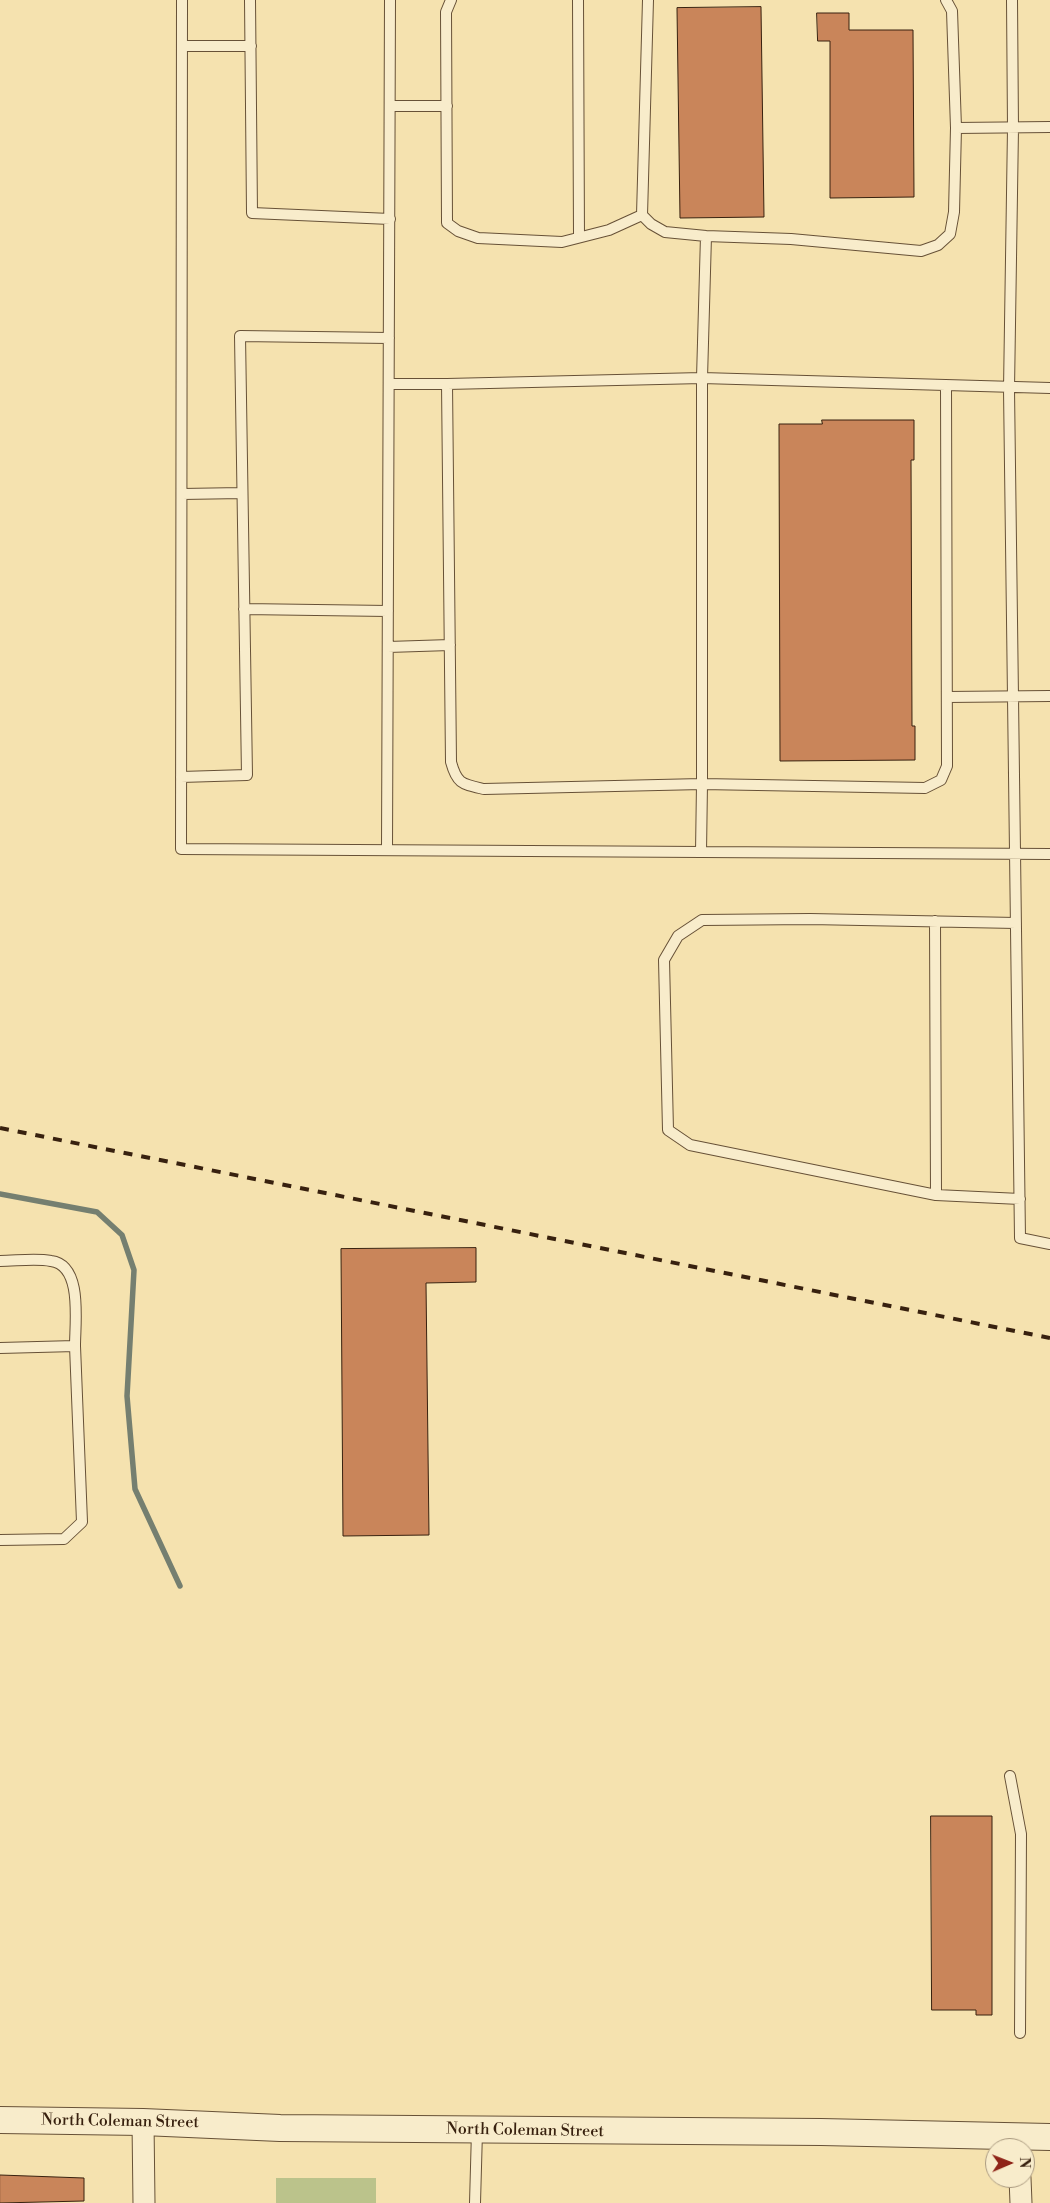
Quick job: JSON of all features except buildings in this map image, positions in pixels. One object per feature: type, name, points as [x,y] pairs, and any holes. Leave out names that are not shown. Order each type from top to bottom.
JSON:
[{"type":"street","name":"North Coleman Street","points":[[0,2120],[143,2122],[280,2128],[821,2132],[985,2141]]},
{"type":"street","points":[[143,2122],[144,2203]]},
{"type":"street","name":"North Coleman Street","points":[[1035,2140],[1050,2137]]},
{"type":"street","points":[[1020,2188],[1021,2203]]},
{"type":"lane","points":[[182,0],[181,849],[1050,854]]},
{"type":"lane","points":[[250,0],[252,213],[390,218]]},
{"type":"lane","points":[[387,850],[390,0]]},
{"type":"lane","points":[[451,0],[446,12],[447,223],[458,231],[478,238],[562,242],[609,230],[642,215]]},
{"type":"lane","points":[[578,0],[579,237]]},
{"type":"lane","points":[[648,0],[642,215],[651,224],[665,232],[706,236],[790,239],[921,251],[938,245],[950,234],[954,212],[956,128],[952,11],[946,0]]},
{"type":"lane","points":[[1012,0],[1013,128],[1009,388],[1020,1238],[1050,1244]]},
{"type":"lane","points":[[182,46],[251,46]]},
{"type":"lane","points":[[390,106],[446,106]]},
{"type":"lane","points":[[956,128],[1050,127]]},
{"type":"lane","points":[[701,852],[702,378],[706,236]]},
{"type":"lane","points":[[181,777],[247,775],[240,336],[389,338]]},
{"type":"lane","points":[[389,384],[702,378],[1050,388]]},
{"type":"lane","points":[[447,384],[451,762],[455,778],[466,785],[484,789],[702,784],[925,788],[940,780],[947,766],[946,386]]},
{"type":"lane","points":[[182,494],[242,493]]},
{"type":"lane","points":[[244,609],[388,611]]},
{"type":"lane","points":[[388,647],[450,645]]},
{"type":"lane","points":[[947,697],[1050,696]]},
{"type":"lane","points":[[1016,923],[702,920],[678,936],[664,960],[668,1130],[690,1145],[936,1195],[1020,1199]]},
{"type":"lane","points":[[935,921],[936,1195]]},
{"type":"lane","points":[[0,1261],[52,1261],[66,1267],[74,1282],[82,1522],[64,1539],[0,1540]]},
{"type":"lane","points":[[0,1348],[75,1346]]},
{"type":"lane","points":[[1010,1776],[1021,1834],[1020,2033]]},
{"type":"lane","points":[[475,2203],[477,2130]]},
{"type":"green space","points":[[276,2178],[376,2178],[376,2203],[276,2203]]},
{"type":"waterway","points":[[0,1194],[97,1212],[122,1235],[134,1270],[127,1396],[135,1489],[180,1586]]},
{"type":"railway","points":[[0,1128],[1050,1338]]}]
